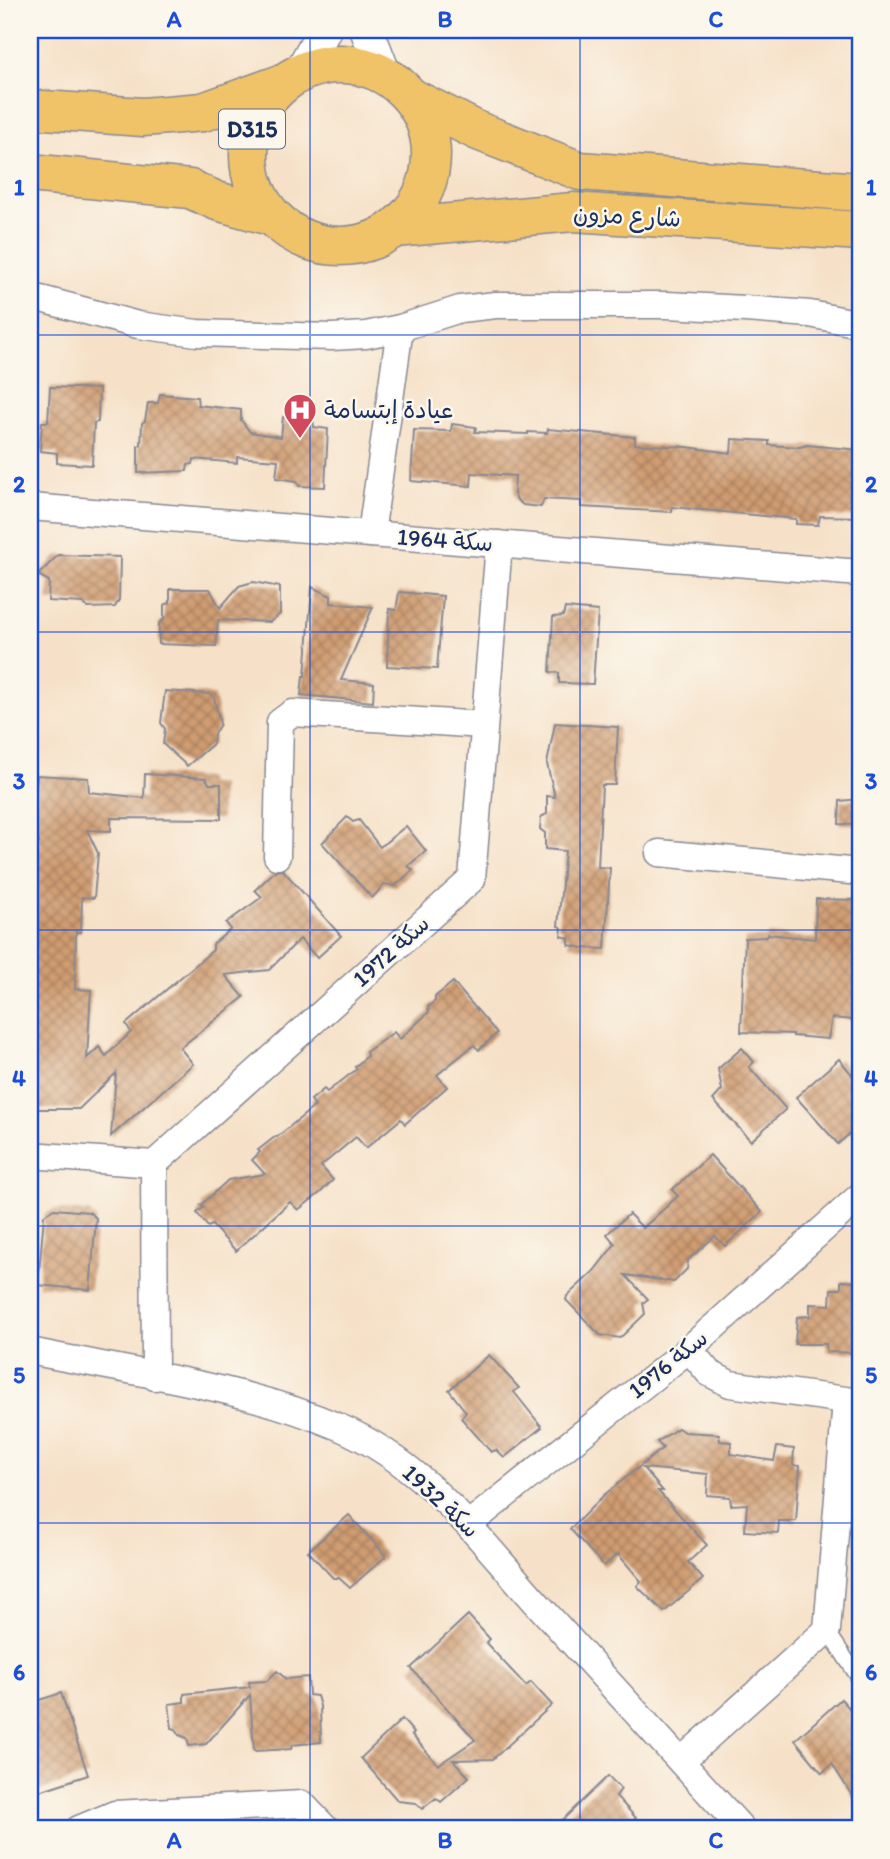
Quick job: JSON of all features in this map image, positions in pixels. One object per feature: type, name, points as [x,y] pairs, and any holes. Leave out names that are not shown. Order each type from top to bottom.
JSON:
[{"type":"main road","name":"D315","points":[[30,109],[143,117],[203,112],[291,78],[328,64],[357,64],[398,86],[426,123],[432,152],[428,181],[415,207],[395,228],[371,241],[344,247],[317,244],[292,233],[270,216],[255,191],[248,162],[250,133],[261,106],[291,78]]},
{"type":"main road","name":"شارع مزون","points":[[398,86],[478,131],[580,171],[860,192]]},
{"type":"main road","name":"D315","points":[[30,173],[190,189],[218,201],[270,216]]},
{"type":"main road","name":"شارع مزون","points":[[395,228],[573,212],[860,232]]},
{"type":"street","points":[[291,78],[324,30]]},
{"type":"street","points":[[367,30],[398,86]]},
{"type":"street","points":[[30,296],[129,323],[197,332],[332,337],[366,335],[400,328],[460,309],[496,305],[667,305],[745,309],[810,314],[860,324]]},
{"type":"street","points":[[371,534],[400,328]]},
{"type":"street","name":"سكة 1964","points":[[30,507],[860,573]]},
{"type":"street","name":"سكة 1972","points":[[155,1164],[472,879],[499,544]]},
{"type":"street","points":[[277,856],[280,722],[292,713],[484,725]]},
{"type":"street","points":[[659,853],[860,872]]},
{"type":"street","points":[[30,1155],[155,1164],[155,1377]]},
{"type":"street","name":"سكة 1976","points":[[469,1524],[688,1349],[860,1196]]},
{"type":"street","points":[[681,1762],[827,1630],[853,1402],[730,1384],[709,1373],[688,1349]]},
{"type":"street","name":"سكة 1932","points":[[30,1351],[218,1389],[339,1427],[388,1452],[431,1485],[469,1524],[742,1829]]},
{"type":"street","points":[[79,1829],[115,1814],[302,1804],[326,1829]]},
{"type":"lane","points":[[827,1630],[860,1680]]},
{"type":"building","points":[[50,387],[99,389],[92,465],[57,463],[57,453],[40,451],[42,422],[48,422]]},
{"type":"building","points":[[160,394],[197,397],[198,405],[241,410],[241,420],[250,432],[281,437],[283,417],[313,420],[314,427],[328,429],[325,487],[299,486],[297,481],[276,478],[278,460],[237,457],[237,463],[194,459],[193,464],[188,465],[187,471],[138,473],[138,446],[141,445],[142,423],[145,421],[148,403],[158,403]]},
{"type":"building","points":[[452,424],[476,427],[475,432],[528,434],[547,433],[548,429],[635,437],[635,444],[731,453],[732,439],[769,441],[769,445],[860,450],[859,517],[820,516],[818,525],[796,524],[796,519],[672,507],[672,512],[581,507],[581,501],[544,499],[541,507],[523,505],[517,500],[514,494],[515,476],[472,473],[471,486],[411,481],[414,430],[451,431]]},
{"type":"building","points":[[58,555],[120,557],[119,600],[115,607],[88,608],[83,603],[48,601],[49,581],[38,575]]},
{"type":"building","points":[[253,582],[280,587],[280,614],[270,622],[218,620],[216,646],[159,644],[159,624],[164,619],[164,605],[170,603],[170,589],[210,589],[220,608],[239,586]]},
{"type":"building","points":[[312,587],[331,596],[331,603],[373,607],[341,680],[374,683],[373,702],[301,695]]},
{"type":"building","points":[[399,592],[443,596],[437,669],[387,666],[389,609],[396,610]]},
{"type":"building","points":[[565,608],[598,611],[593,684],[559,683],[559,673],[550,672],[553,617],[563,616]]},
{"type":"building","points":[[165,691],[209,694],[214,697],[220,724],[214,734],[213,744],[187,766],[163,744],[165,729],[161,723]]},
{"type":"building","points":[[555,723],[618,727],[615,785],[602,785],[598,867],[610,868],[605,949],[569,945],[569,938],[561,936],[562,928],[558,926],[565,851],[545,849],[545,833],[540,829],[541,817],[547,814],[547,796],[555,797],[547,764]]},
{"type":"building","points":[[145,774],[206,778],[209,784],[221,784],[221,819],[111,818],[111,831],[87,830],[98,853],[94,898],[82,897],[81,932],[76,932],[75,989],[91,990],[87,1058],[99,1047],[106,1056],[131,1032],[126,1024],[213,950],[213,944],[231,929],[226,923],[262,897],[255,890],[275,871],[283,870],[341,936],[317,958],[300,939],[269,970],[225,975],[244,997],[180,1048],[193,1064],[111,1136],[116,1073],[79,1109],[30,1109],[30,847],[39,843],[31,823],[33,809],[30,807],[30,797],[35,794],[37,775],[88,778],[89,792],[144,798]]},
{"type":"building","points":[[860,799],[860,825],[839,824],[840,801]]},
{"type":"building","points":[[347,817],[353,822],[359,820],[380,847],[406,826],[426,851],[408,866],[413,870],[395,886],[385,884],[372,898],[322,843]]},
{"type":"building","points":[[816,899],[855,900],[856,948],[859,948],[853,1020],[832,1018],[828,1039],[793,1034],[741,1032],[745,938],[766,937],[768,934],[815,939]]},
{"type":"building","points":[[453,982],[497,1033],[479,1050],[474,1045],[437,1075],[447,1087],[405,1124],[401,1119],[366,1148],[356,1137],[321,1166],[333,1180],[320,1193],[298,1210],[290,1202],[236,1251],[212,1225],[208,1227],[197,1213],[204,1207],[201,1205],[228,1180],[265,1174],[252,1160],[260,1152],[258,1150],[315,1106],[311,1100],[324,1089],[327,1092],[357,1069],[355,1067],[367,1056],[366,1052],[394,1032],[400,1039],[429,1012],[428,1007],[435,1001],[435,997]]},
{"type":"building","points":[[742,1048],[754,1062],[749,1067],[786,1109],[751,1141],[713,1100],[722,1090],[718,1069]]},
{"type":"building","points":[[839,1059],[860,1084],[860,1124],[838,1144],[796,1097]]},
{"type":"building","points":[[710,1155],[762,1212],[725,1246],[715,1236],[688,1260],[687,1269],[674,1282],[625,1275],[648,1299],[643,1303],[645,1314],[620,1338],[600,1335],[566,1300],[567,1296],[593,1272],[615,1244],[607,1234],[629,1214],[643,1228],[678,1196],[672,1190]]},
{"type":"building","points":[[54,1209],[89,1212],[96,1218],[90,1290],[38,1285],[44,1215]]},
{"type":"building","points":[[841,1281],[860,1282],[860,1353],[827,1352],[826,1344],[795,1344],[797,1317],[810,1316],[810,1304],[830,1305],[831,1289],[841,1289]]},
{"type":"building","points":[[489,1355],[519,1388],[514,1392],[542,1427],[504,1458],[496,1450],[491,1452],[461,1418],[466,1412],[449,1390]]},
{"type":"building","points":[[678,1428],[684,1432],[719,1434],[720,1441],[731,1442],[731,1454],[774,1461],[777,1447],[794,1449],[793,1465],[800,1466],[796,1521],[779,1521],[778,1533],[745,1531],[747,1504],[731,1505],[730,1497],[707,1495],[708,1474],[643,1468],[663,1491],[658,1491],[707,1545],[688,1562],[703,1579],[664,1612],[637,1586],[641,1581],[618,1554],[604,1566],[570,1529],[604,1495],[663,1448],[657,1442]]},
{"type":"building","points":[[349,1515],[386,1556],[350,1588],[339,1578],[333,1578],[308,1551]]},
{"type":"building","points":[[468,1615],[490,1639],[486,1643],[526,1686],[531,1682],[552,1705],[493,1759],[453,1760],[469,1777],[441,1802],[436,1798],[422,1809],[416,1803],[398,1801],[361,1758],[402,1719],[438,1765],[475,1740],[411,1668]]},
{"type":"building","points":[[277,1671],[286,1679],[308,1677],[309,1695],[317,1696],[320,1706],[321,1742],[292,1745],[291,1749],[254,1751],[250,1695],[206,1744],[189,1746],[187,1738],[172,1728],[169,1704],[184,1702],[184,1694],[250,1687],[249,1682],[267,1681]]},
{"type":"building","points":[[61,1693],[88,1775],[30,1794],[30,1703]]},
{"type":"building","points":[[841,1699],[860,1720],[860,1808],[832,1764],[822,1773],[795,1740]]},
{"type":"building","points":[[608,1776],[621,1789],[616,1796],[636,1818],[624,1829],[553,1829]]},
{"type":"place","name":"عيادة إبتسامة","points":[[300,440]]}]
